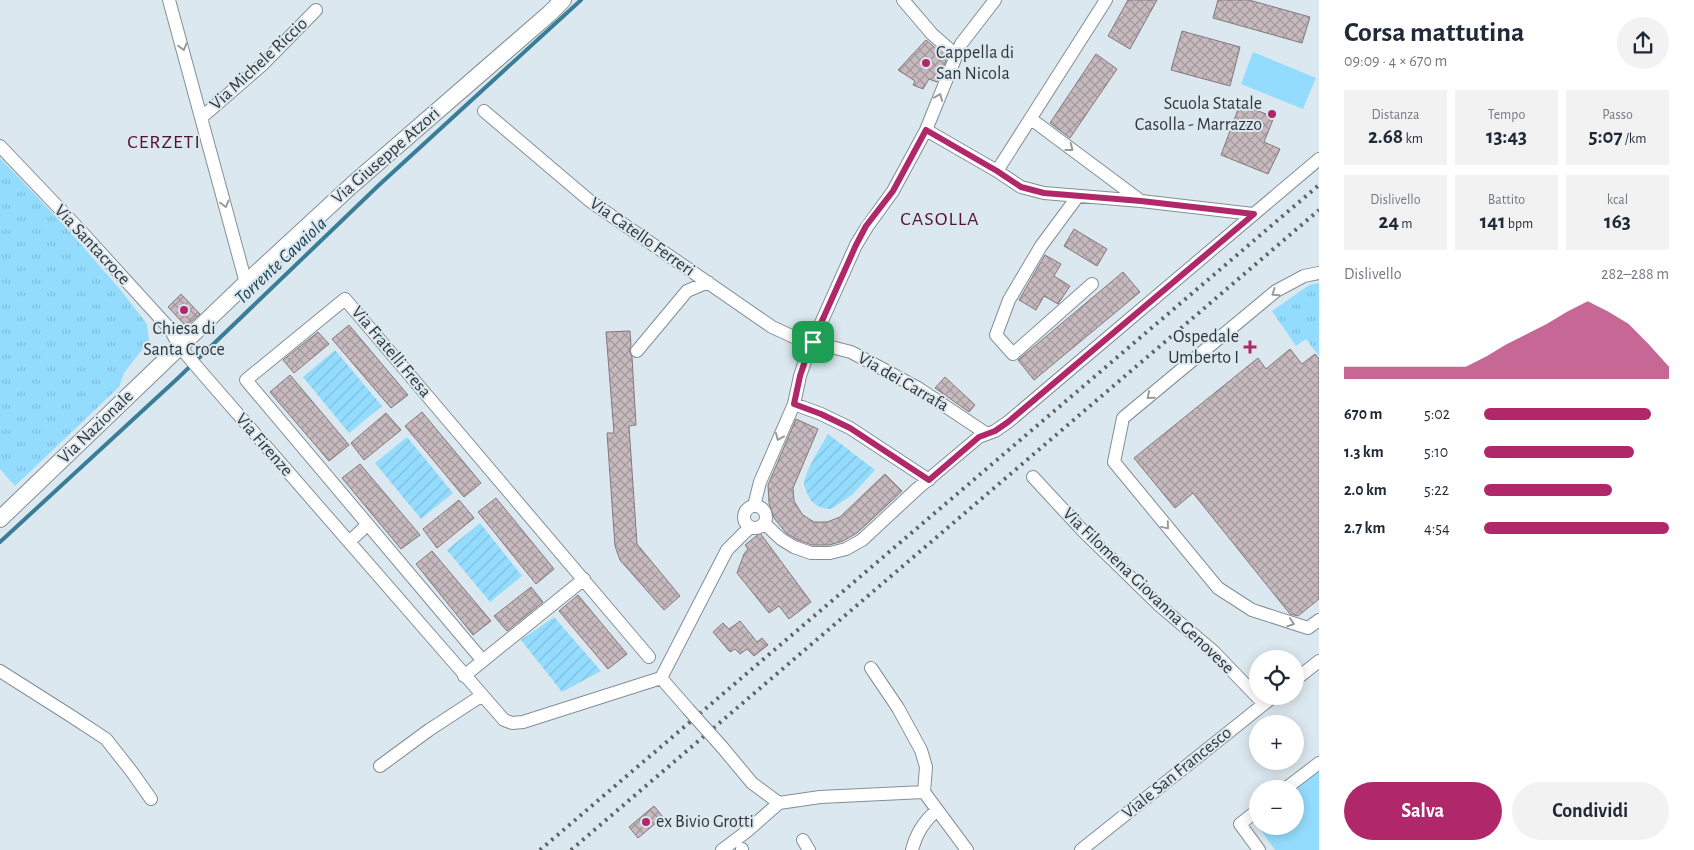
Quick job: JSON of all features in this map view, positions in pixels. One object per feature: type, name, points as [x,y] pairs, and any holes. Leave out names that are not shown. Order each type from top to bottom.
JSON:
[{"type":"main road","name":"Via Giuseppe Atzori","points":[[186,345],[246,283],[352,185],[550,13],[562,0]]},
{"type":"main road","name":"Via Nazionale","points":[[0,518],[186,345]]},
{"type":"street","name":"Via Michele Riccio","points":[[169,0],[246,283]]},
{"type":"street","points":[[903,0],[932,34],[956,54]]},
{"type":"street","points":[[754,506],[760,482],[794,404],[800,376],[813,342],[856,245],[866,226],[893,191],[926,130],[961,44],[995,0]]},
{"type":"street","points":[[997,171],[1106,0]]},
{"type":"street","name":"Via Michele Riccio","points":[[202,117],[262,65],[316,10]]},
{"type":"street","name":"Via Catello Ferreri","points":[[484,111],[590,201],[772,327],[796,338],[813,342]]},
{"type":"street","points":[[1031,119],[1141,201]]},
{"type":"street","points":[[926,130],[1021,187],[1044,193],[1141,201],[1254,214]]},
{"type":"street","name":"Via Santacroce","points":[[0,146],[186,345]]},
{"type":"street","points":[[764,523],[781,539],[794,547],[811,553],[830,553],[846,549],[862,540],[979,437],[995,431],[1008,422],[1319,159]]},
{"type":"street","points":[[1078,196],[1041,246],[1008,300],[996,335],[1013,354],[1092,284]]},
{"type":"street","points":[[1319,273],[1304,276],[1276,291],[1123,418],[1114,462],[1218,588],[1252,610],[1308,628],[1319,620]]},
{"type":"street","points":[[637,351],[687,291],[708,282]]},
{"type":"street","name":"Via Fratelli Fresa","points":[[483,661],[246,380],[345,299],[650,657]]},
{"type":"street","name":"Via dei Carrafa","points":[[813,342],[851,352],[918,388],[987,434]]},
{"type":"street","name":"Via Firenze","points":[[186,345],[203,374],[351,539],[464,676]]},
{"type":"street","points":[[794,404],[850,428],[929,480]]},
{"type":"street","name":"Via Filomena Giovanna Genovese","points":[[1033,477],[1083,531],[1160,606],[1249,683]]},
{"type":"street","points":[[584,580],[464,676],[504,720],[512,723],[540,717],[661,678],[727,550],[732,536],[747,510],[754,506],[761,508],[765,513],[764,523],[758,528],[751,527],[746,523],[744,516]]},
{"type":"street","points":[[351,539],[368,524]]},
{"type":"street","points":[[727,550],[751,527]]},
{"type":"street","points":[[1304,673],[1319,661]]},
{"type":"street","points":[[871,668],[898,708],[921,750],[926,767],[924,792],[967,850]]},
{"type":"street","points":[[0,671],[106,740],[132,772],[151,800]]},
{"type":"street","points":[[661,678],[752,783],[779,803]]},
{"type":"street","points":[[380,766],[428,730],[481,696]]},
{"type":"street","name":"Viale San Francesco","points":[[1081,850],[1263,705]]},
{"type":"street","points":[[1297,780],[1319,763]]},
{"type":"street","points":[[722,850],[779,803],[820,797],[924,792]]},
{"type":"street","points":[[912,850],[915,837],[926,819],[937,810]]},
{"type":"street","points":[[1249,817],[1240,824],[1259,850]]},
{"type":"green space","points":[[1253,52],[1316,78],[1303,109],[1241,84]]},
{"type":"green space","points":[[0,158],[63,224],[119,288],[147,324],[149,341],[124,373],[119,387],[15,486],[0,469]]},
{"type":"green space","points":[[1319,283],[1319,356],[1306,339],[1296,346],[1272,311],[1309,285]]},
{"type":"green space","points":[[335,350],[382,406],[349,433],[303,377]]},
{"type":"green space","points":[[828,434],[875,470],[852,495],[831,509],[822,508],[814,504],[804,485],[810,466]]},
{"type":"green space","points":[[407,437],[453,493],[421,519],[375,463]]},
{"type":"green space","points":[[480,523],[522,576],[490,602],[447,550]]},
{"type":"green space","points":[[554,617],[601,671],[562,692],[521,640]]},
{"type":"green space","points":[[1319,770],[1319,850],[1275,850],[1264,835],[1304,835],[1304,782]]},
{"type":"building","points":[[1128,0],[1157,0],[1130,49],[1108,36]]},
{"type":"building","points":[[1218,0],[1249,0],[1310,17],[1302,43],[1213,18]]},
{"type":"building","points":[[1182,31],[1240,47],[1230,86],[1171,70]]},
{"type":"building","name":"Cappella di San Nicola","points":[[926,40],[947,58],[937,82],[929,79],[923,89],[913,85],[915,81],[898,70]]},
{"type":"building","points":[[1096,54],[1117,69],[1070,138],[1050,123]]},
{"type":"building","points":[[1240,104],[1274,117],[1264,142],[1280,149],[1268,174],[1221,155]]},
{"type":"building","points":[[1074,229],[1107,249],[1097,266],[1064,246]]},
{"type":"building","points":[[1045,255],[1061,264],[1054,276],[1070,286],[1058,304],[1044,296],[1036,310],[1019,300]]},
{"type":"building","points":[[1123,272],[1140,292],[1034,380],[1018,360]]},
{"type":"building","name":"Chiesa di Santa Croce","points":[[181,294],[200,314],[186,326],[168,307]]},
{"type":"building","points":[[349,325],[408,395],[391,408],[332,339]]},
{"type":"building","points":[[630,331],[631,345],[629,350],[632,357],[636,425],[629,426],[637,544],[680,596],[664,610],[620,560],[615,546],[607,433],[614,433],[606,332]]},
{"type":"building","points":[[318,332],[329,344],[294,373],[283,360]]},
{"type":"building","points":[[1290,349],[1302,364],[1315,354],[1319,359],[1319,599],[1298,616],[1290,614],[1193,493],[1175,508],[1134,458],[1258,358],[1266,369]]},
{"type":"building","points":[[290,375],[349,445],[329,461],[270,392]]},
{"type":"building","points":[[945,377],[975,405],[969,412],[935,388]]},
{"type":"building","points":[[422,412],[481,483],[464,497],[405,426]]},
{"type":"building","points":[[386,413],[401,430],[364,460],[351,443]]},
{"type":"building","points":[[796,419],[818,429],[793,488],[794,501],[802,514],[809,519],[814,522],[827,522],[840,517],[885,474],[902,491],[857,533],[843,541],[829,545],[812,545],[786,533],[774,518],[769,503],[768,485]]},
{"type":"building","points":[[360,464],[420,535],[401,549],[342,478]]},
{"type":"building","points":[[496,498],[554,569],[536,584],[478,512]]},
{"type":"building","points":[[459,500],[474,518],[437,548],[423,529]]},
{"type":"building","points":[[760,533],[811,602],[789,619],[779,606],[769,613],[737,573],[744,554],[748,549],[745,545]]},
{"type":"building","points":[[432,551],[491,621],[473,635],[416,564]]},
{"type":"building","points":[[531,587],[543,602],[507,631],[494,616]]},
{"type":"building","points":[[578,595],[627,654],[608,669],[559,611]]},
{"type":"building","points":[[740,621],[757,642],[762,638],[768,645],[754,656],[747,649],[740,654],[735,649],[730,652],[713,632],[723,623],[729,629]]},
{"type":"building","name":"ex Bivio Grotti","points":[[654,806],[663,817],[638,838],[629,827]]},
{"type":"waterway","name":"Torrente Cavaiola","points":[[0,542],[177,379],[379,185],[581,0]]},
{"type":"railway","points":[[540,850],[1319,185]]},
{"type":"railway","points":[[571,850],[1319,210]]},
{"type":"place","name":"Cappella di San Nicola","points":[[926,63]]},
{"type":"place","name":"Scuola Statale Casolla - Marrazzo","points":[[1272,114]]},
{"type":"place","name":"Chiesa di Santa Croce","points":[[184,310]]},
{"type":"place","name":"Ospedale Umberto I","points":[[1250,347]]},
{"type":"place","name":"ex Bivio Grotti","points":[[646,822]]},
{"type":"district","name":"CERZETI","points":[[164,142]]},
{"type":"district","name":"CASOLLA","points":[[940,219]]},
{"type":"route","points":[[926,130],[1021,187],[1044,193],[1141,201],[1254,214],[1008,422],[995,431],[979,437],[929,480],[850,428],[794,404],[800,376],[813,342],[836,286],[866,226],[893,191],[926,130]]}]
